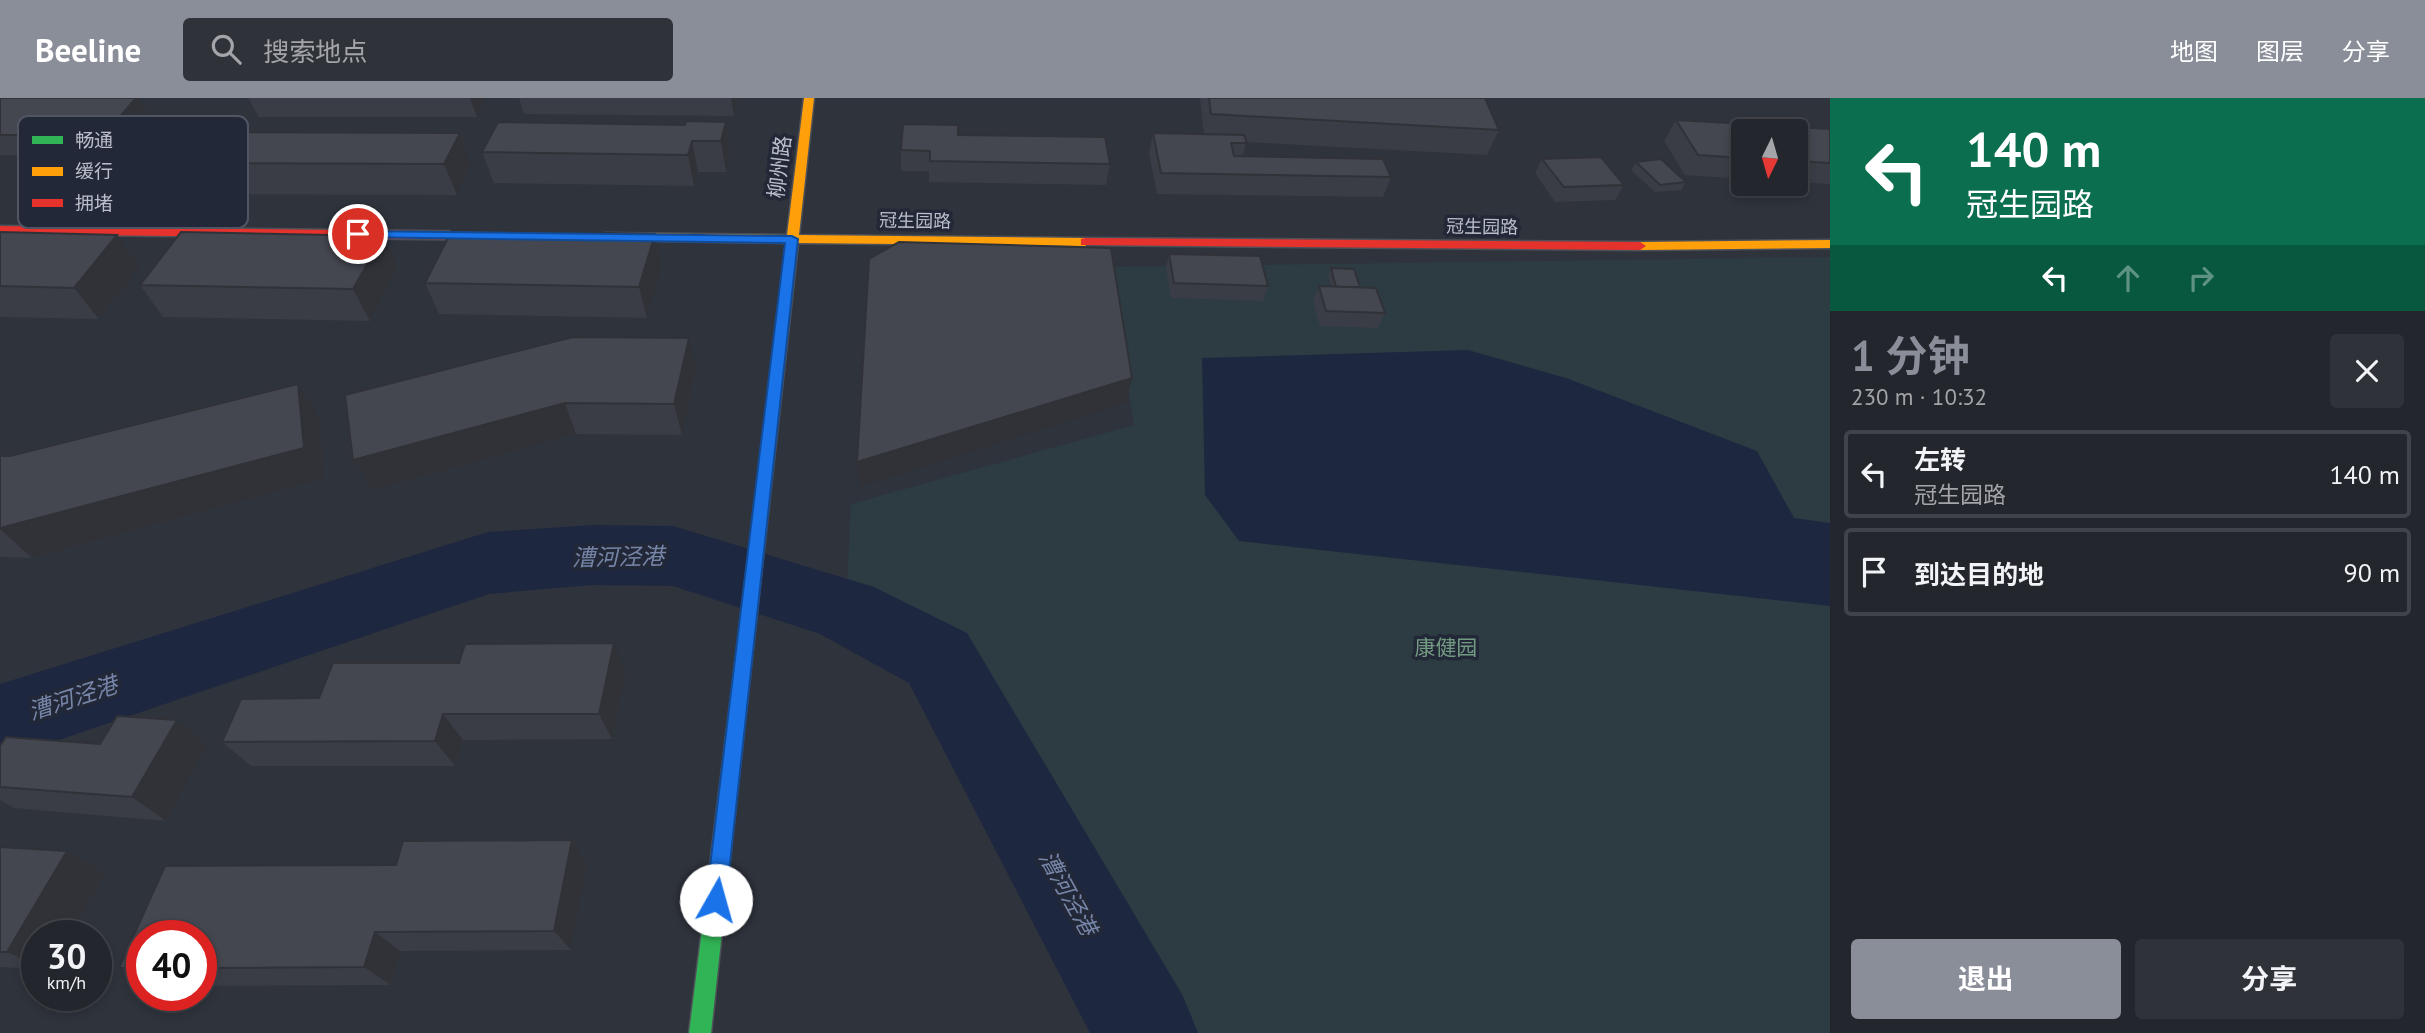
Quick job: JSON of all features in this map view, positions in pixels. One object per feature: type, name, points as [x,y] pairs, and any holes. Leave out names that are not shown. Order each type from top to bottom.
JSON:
[{"type":"street","name":"柳州路","points":[[700,1033],[809,98]]},
{"type":"street","points":[[0,230],[514,236]]},
{"type":"street","name":"冠生园路","points":[[584,237],[1557,247],[1830,244]]},
{"type":"green space","name":"康健园","points":[[1830,257],[1830,1033],[1146,1033],[938,658],[846,610],[851,504],[1134,425],[1109,267]]},
{"type":"water","points":[[1468,350],[1566,378],[1757,451],[1794,518],[1830,523],[1830,606],[1239,541],[1205,495],[1202,358]]},
{"type":"building","points":[[0,98],[136,98],[120,116],[18,116],[18,135],[0,135]]},
{"type":"building","points":[[1209,98],[1485,98],[1499,130],[1211,114]]},
{"type":"building","points":[[1676,120],[1731,123],[1731,157],[1698,155]]},
{"type":"building","points":[[686,121],[726,122],[721,141],[692,141],[688,155],[482,152],[498,122],[685,125]]},
{"type":"building","points":[[903,124],[958,125],[958,135],[1105,137],[1110,164],[930,161],[930,151],[901,150]]},
{"type":"building","points":[[1808,128],[1830,129],[1830,163],[1808,162]]},
{"type":"building","points":[[248,132],[460,133],[444,164],[248,163]]},
{"type":"building","points":[[1153,133],[1244,135],[1247,143],[1231,143],[1234,156],[1383,159],[1391,177],[1161,173]]},
{"type":"building","points":[[1601,157],[1624,185],[1564,187],[1542,159]]},
{"type":"building","points":[[1661,159],[1686,182],[1660,185],[1636,162]]},
{"type":"building","points":[[452,230],[655,234],[639,287],[425,283]]},
{"type":"building","points":[[0,232],[117,235],[74,288],[0,286]]},
{"type":"building","points":[[181,232],[383,236],[353,289],[140,285]]},
{"type":"building","points":[[899,242],[1111,248],[1132,378],[857,462],[869,259]]},
{"type":"building","points":[[1169,254],[1260,256],[1268,286],[1174,283]]},
{"type":"building","points":[[1331,268],[1354,269],[1360,287],[1336,287]]},
{"type":"building","points":[[1319,286],[1376,288],[1385,313],[1326,311]]},
{"type":"building","points":[[573,337],[689,338],[674,404],[565,403],[353,460],[345,395]]},
{"type":"building","points":[[298,384],[304,448],[0,528],[0,456],[10,456]]},
{"type":"building","points":[[614,643],[599,714],[443,714],[435,741],[222,742],[241,699],[319,698],[333,663],[459,663],[465,644]]},
{"type":"building","points":[[117,716],[177,720],[132,797],[0,787],[0,746],[6,737],[100,744]]},
{"type":"building","points":[[572,840],[554,931],[375,932],[364,967],[217,968],[217,920],[141,920],[165,866],[396,865],[403,841]]},
{"type":"building","points":[[0,847],[67,851],[26,920],[21,920],[21,928],[7,952],[0,952]]},
{"type":"building","points":[[126,952],[126,968],[119,968]]},
{"type":"waterway","name":"漕河泾港","points":[[0,722],[488,563],[592,555],[673,556],[846,610],[938,658],[1146,1033]]},
{"type":"traffic: fast","points":[[700,1033],[744,657]]},
{"type":"traffic: slow","points":[[784,316],[809,98]]},
{"type":"traffic: slow","points":[[604,237],[1085,242]]},
{"type":"traffic: slow","points":[[1640,246],[1830,244]]},
{"type":"traffic: jam","points":[[0,230],[502,236]]},
{"type":"traffic: jam","points":[[1085,242],[1640,246]]},
{"type":"traffic: jam","points":[[744,657],[784,316]]},
{"type":"route","points":[[358,234],[792,239],[716,900]]}]
